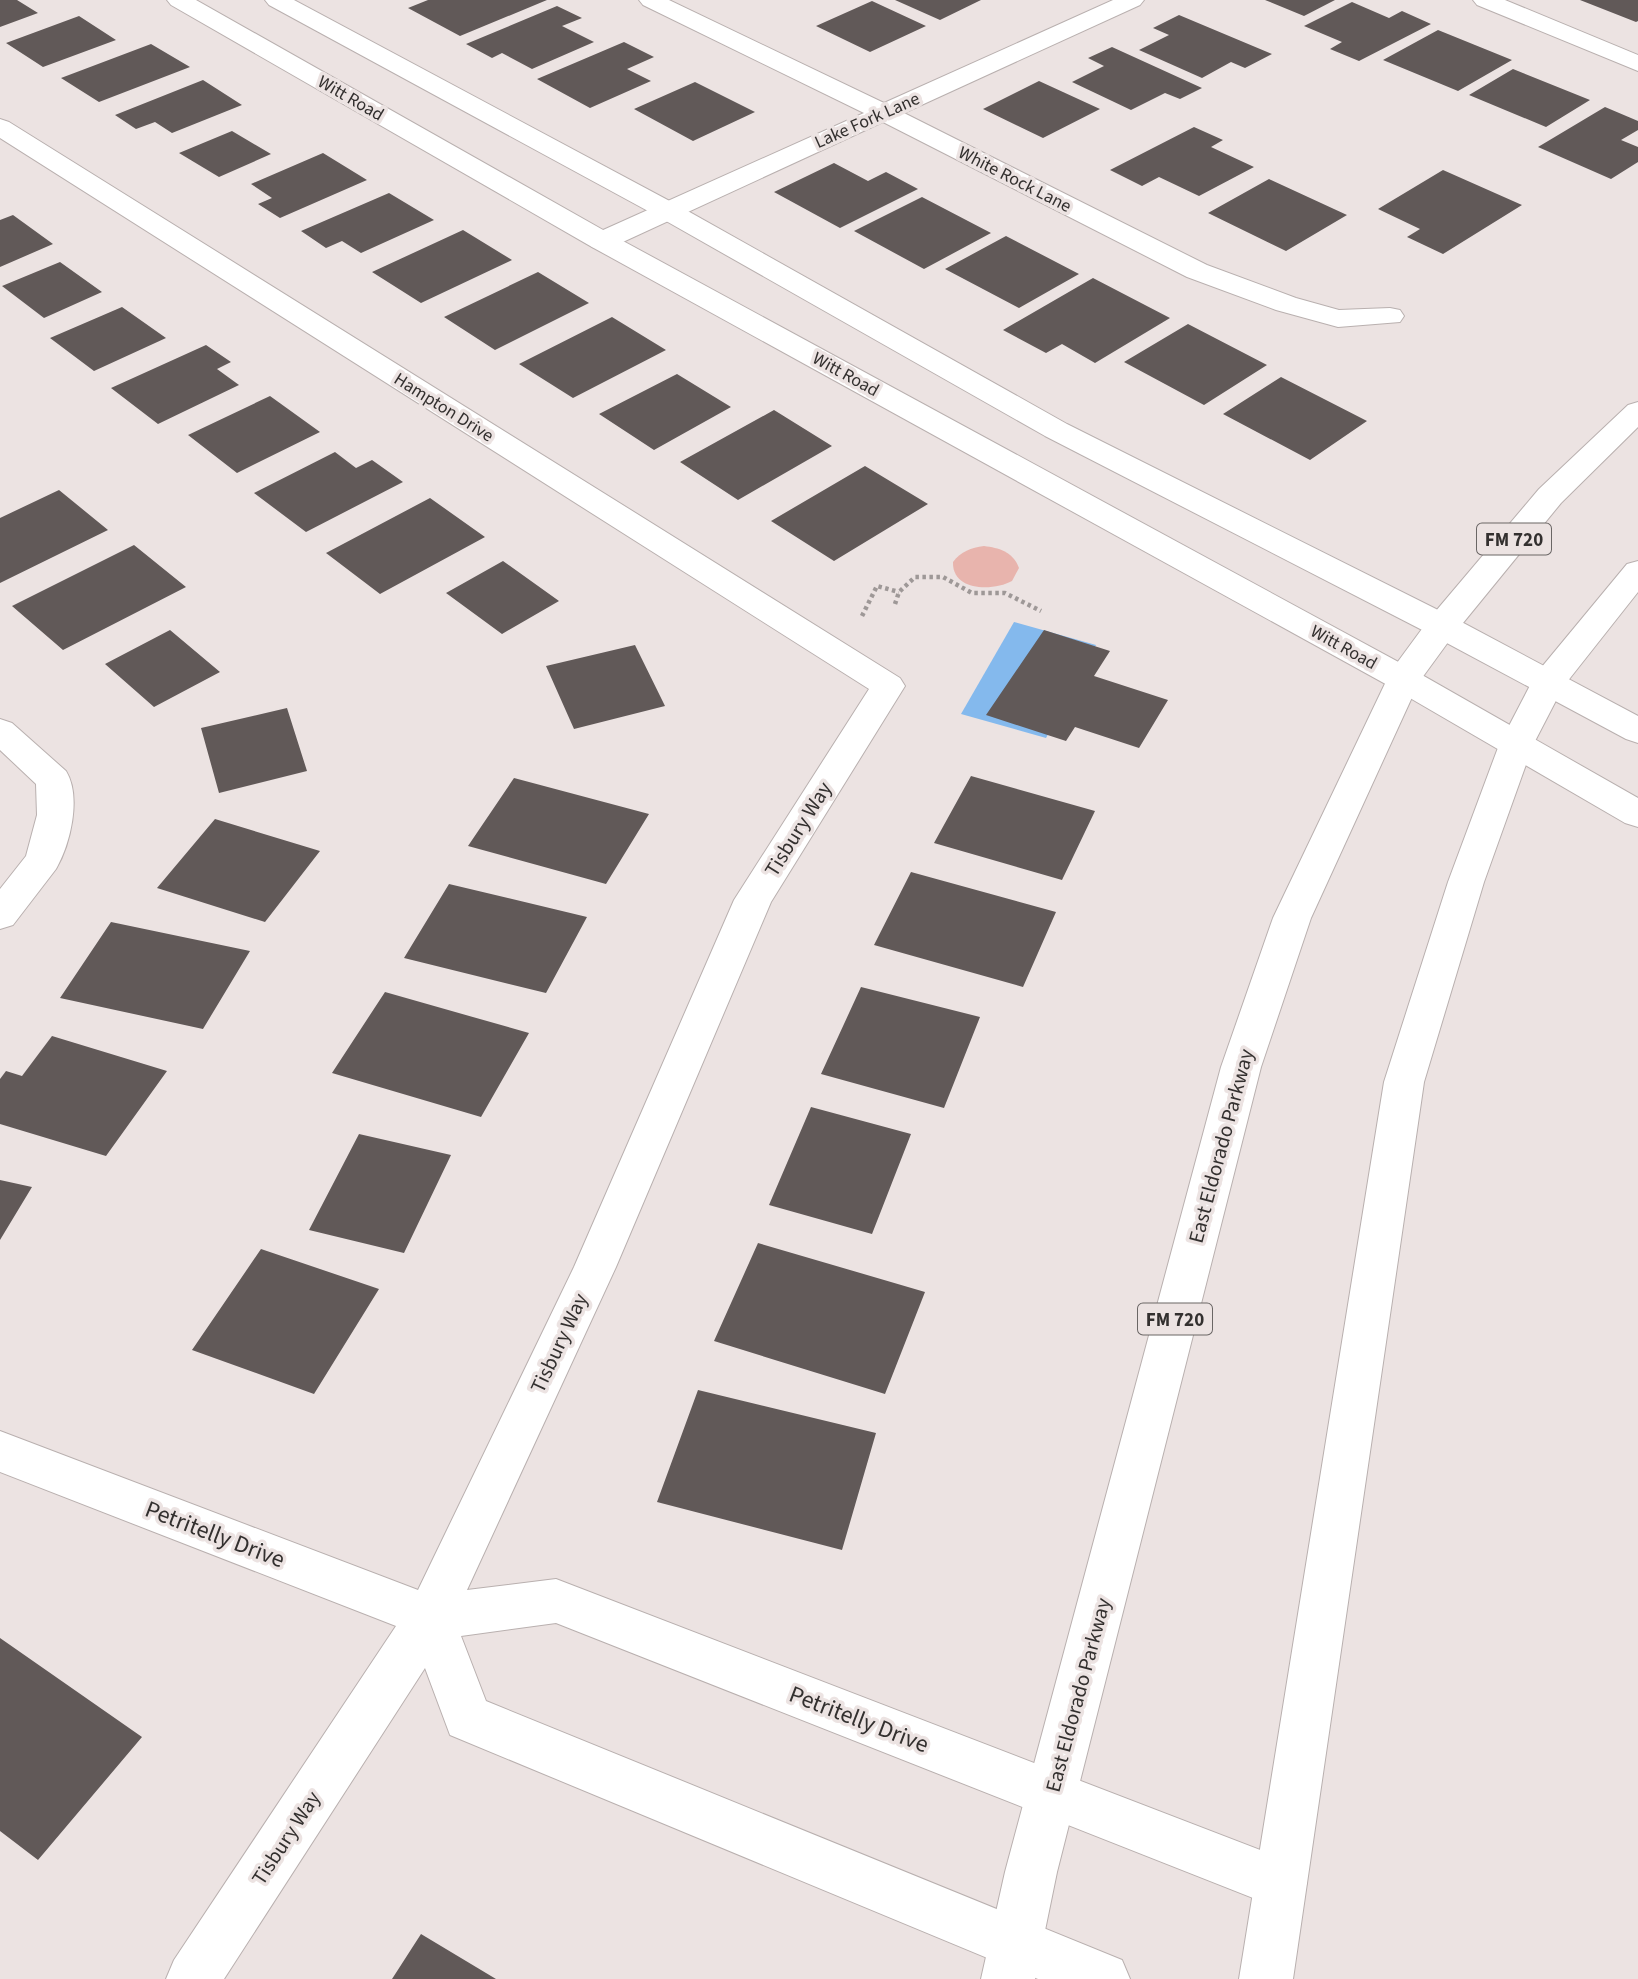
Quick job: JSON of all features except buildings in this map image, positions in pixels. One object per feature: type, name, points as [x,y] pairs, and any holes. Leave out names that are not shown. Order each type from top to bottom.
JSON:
[{"type":"street","name":"Witt Road","points":[[179,0],[602,241],[1403,679],[1638,814]]},
{"type":"street","points":[[277,0],[668,211],[1056,430],[1442,626],[1638,731]]},
{"type":"street","name":"White Rock Lane","points":[[651,0],[884,113],[1197,271],[1286,304],[1338,318],[1390,316]]},
{"type":"street","name":"Lake Fork Lane","points":[[602,241],[1132,0]]},
{"type":"street","points":[[1485,0],[1638,64]]},
{"type":"street","name":"Hampton Drive","points":[[0,127],[888,686]]},
{"type":"street","name":"East Eldorado Parkway","points":[[1012,1961],[1052,1794],[1241,1067],[1292,918],[1403,679],[1442,626],[1550,496],[1638,411]]},
{"type":"street","points":[[1266,1979],[1404,1082],[1466,882],[1516,745],[1548,682],[1638,571]]},
{"type":"street","name":"Tisbury Way","points":[[193,1979],[430,1618],[595,1267],[753,900],[888,686]]},
{"type":"street","points":[[0,731],[54,780],[55,815],[43,860],[0,915]]},
{"type":"street","name":"Petritelly Drive","points":[[0,1451],[430,1618],[556,1601],[1281,1883]]},
{"type":"street","points":[[430,1618],[468,1718],[1012,1961],[1103,1979]]},
{"type":"path","points":[[895,604],[900,592],[915,576],[943,577],[972,593],[1005,593],[1041,611]]},
{"type":"path","points":[[862,617],[877,586],[900,592]]},
{"type":"shaded area","points":[[984,546],[1001,550],[1013,558],[1019,568],[1012,581],[985,587],[966,584],[959,579],[953,562],[959,555]]},
{"type":"water","points":[[1014,622],[1096,645],[1046,738],[961,714]]}]
